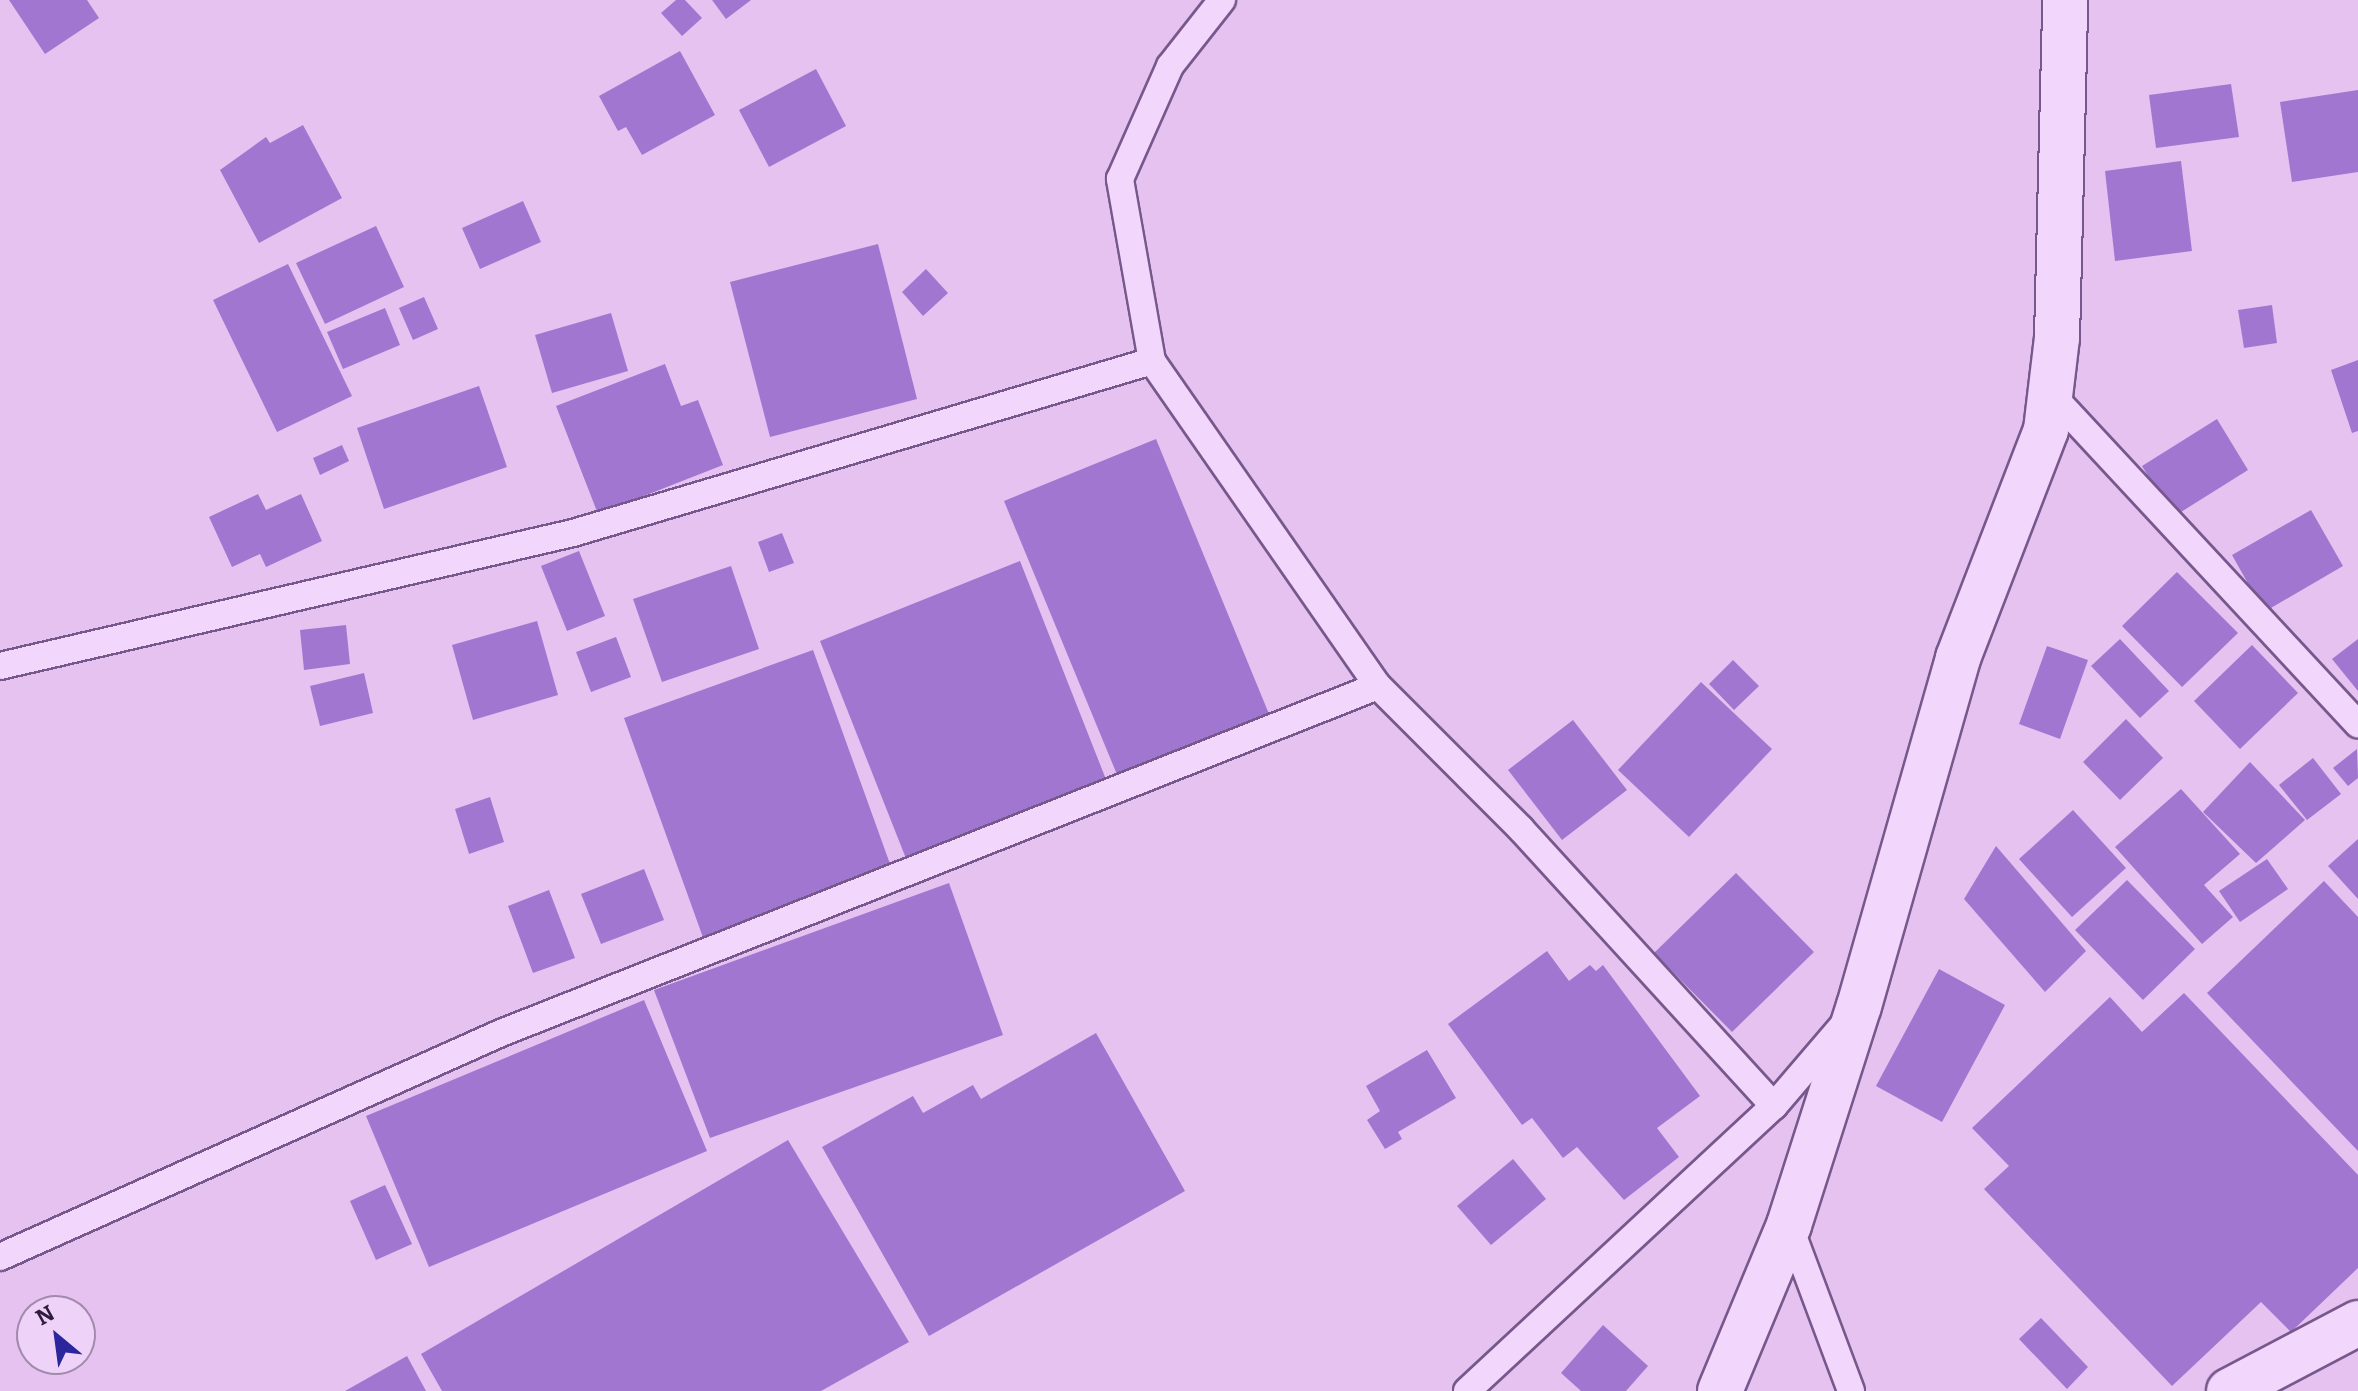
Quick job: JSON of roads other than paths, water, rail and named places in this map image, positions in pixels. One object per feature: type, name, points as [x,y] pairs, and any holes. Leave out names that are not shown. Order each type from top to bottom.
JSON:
[{"type":"street","points":[[1720,1391],[1789,1225],[1859,1006],[1958,658],[2046,430],[2057,338],[2065,0]]},
{"type":"street","points":[[2229,1391],[2358,1323]]},
{"type":"lane","points":[[1222,0],[1170,66],[1120,179],[1152,361],[1378,686],[1521,829],[1774,1106]]},
{"type":"lane","points":[[0,666],[573,533],[1152,361]]},
{"type":"lane","points":[[2051,394],[2358,724]]},
{"type":"lane","points":[[0,1257],[501,1033],[1378,686]]},
{"type":"lane","points":[[1467,1391],[1774,1106],[1859,1006]]},
{"type":"lane","points":[[1789,1225],[1851,1391]]}]
